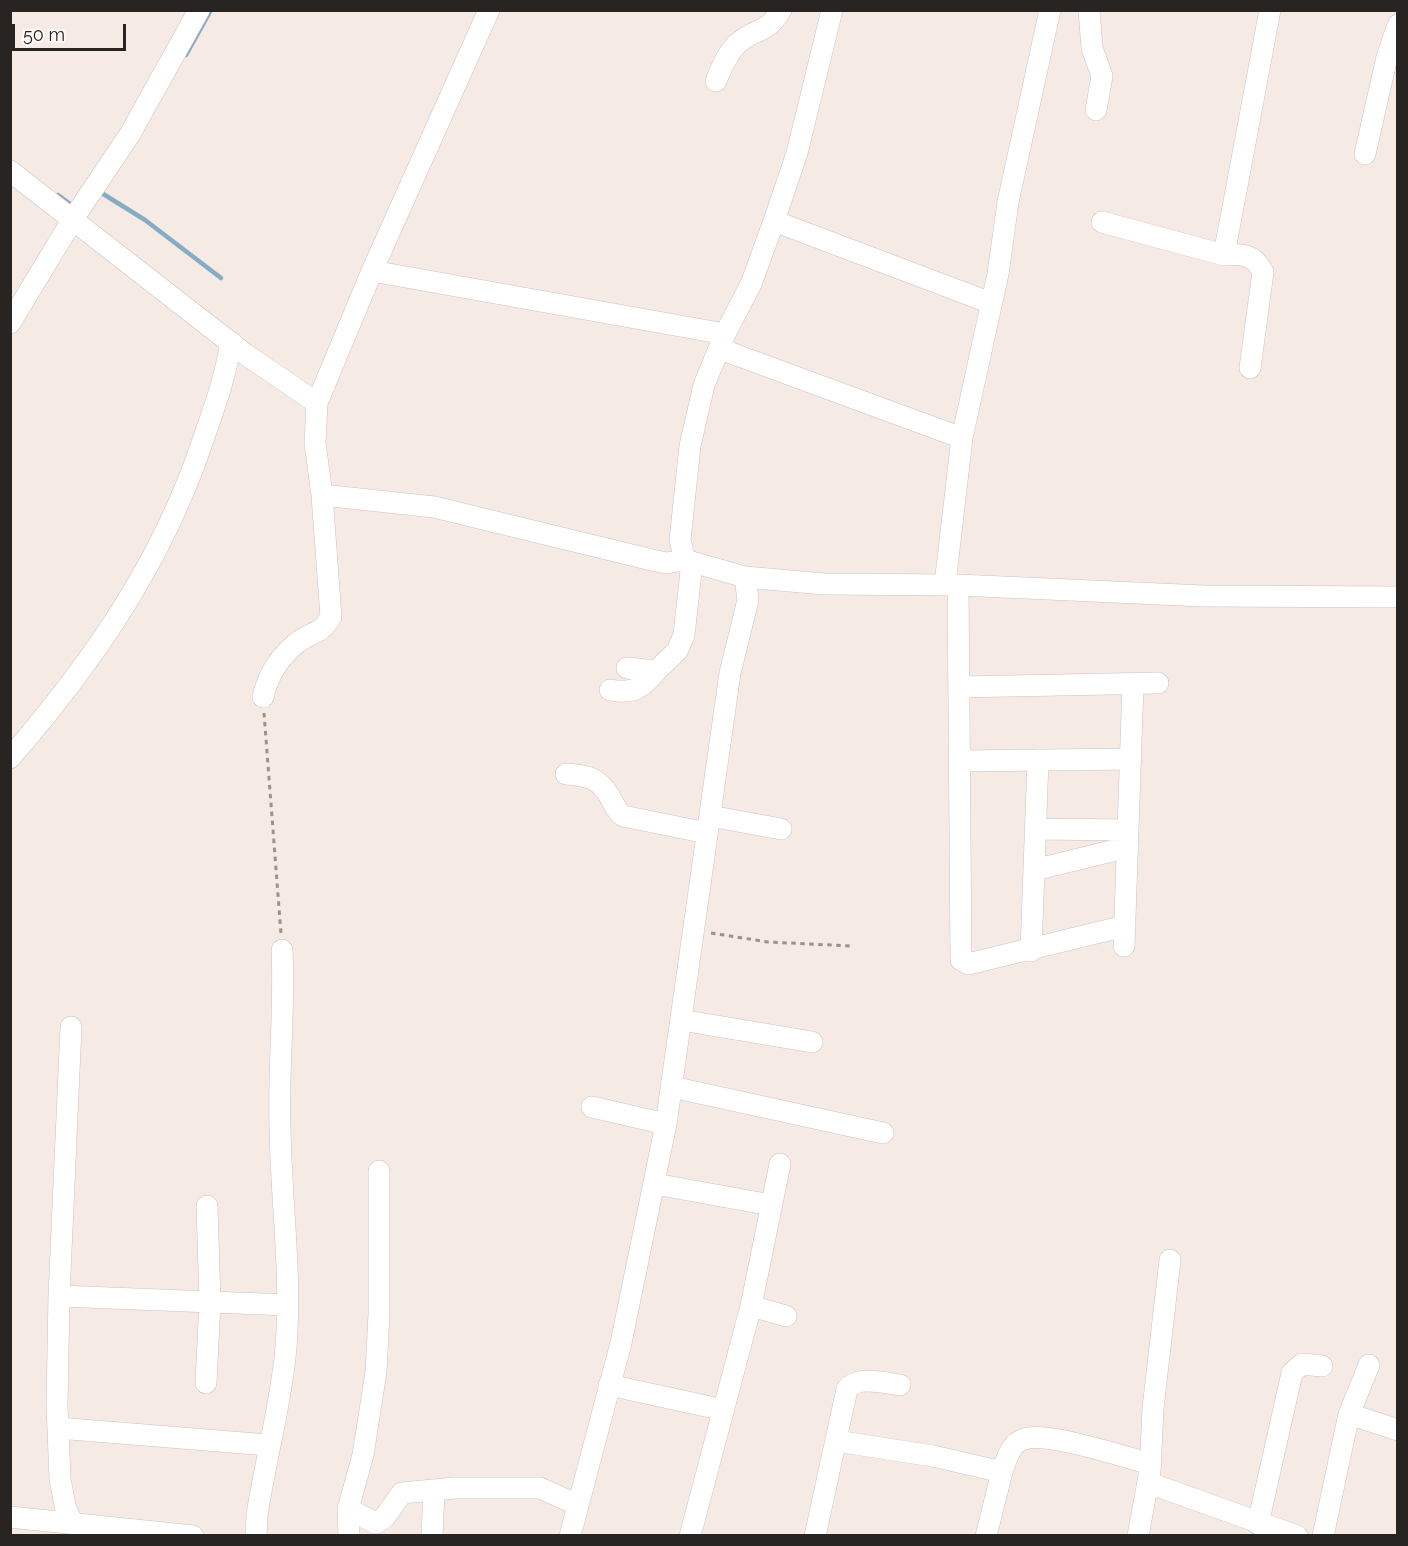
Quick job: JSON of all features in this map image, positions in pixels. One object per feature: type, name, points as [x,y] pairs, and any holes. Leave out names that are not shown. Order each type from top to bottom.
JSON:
[{"type":"street","points":[[10,322],[73,219],[130,134],[199,10]]},
{"type":"street","points":[[262,697],[274,667],[299,642],[322,631],[331,617],[322,495],[315,442],[317,403],[372,271],[489,10]]},
{"type":"street","points":[[716,81],[736,45],[766,29],[781,10]]},
{"type":"street","points":[[610,690],[633,692],[642,687],[677,651],[684,635],[688,561],[680,540],[690,446],[704,385],[722,341],[751,284],[774,221],[797,153],[832,10]]},
{"type":"street","points":[[1050,10],[1008,202],[991,303],[962,438],[952,547],[952,585],[961,687],[961,960],[968,964],[1124,936],[1133,684]]},
{"type":"street","points":[[1089,10],[1092,48],[1102,76],[1096,110]]},
{"type":"street","points":[[1224,255],[1270,10]]},
{"type":"street","points":[[1365,154],[1387,57],[1398,25]]},
{"type":"street","points":[[10,171],[231,342],[317,403]]},
{"type":"street","points":[[774,221],[991,303]]},
{"type":"street","points":[[1102,222],[1224,255],[1251,258],[1257,261],[1263,272],[1250,368]]},
{"type":"street","points":[[372,271],[722,341],[962,438]]},
{"type":"street","points":[[10,758],[50,712],[96,651],[160,546],[181,503],[226,379],[231,342]]},
{"type":"street","points":[[322,495],[434,507],[652,560],[666,563],[688,561],[745,577],[824,584],[952,585],[1204,596],[1398,597]]},
{"type":"street","points":[[570,1536],[621,1343],[666,1124],[730,674],[748,600],[745,577]]},
{"type":"street","points":[[627,668],[656,671]]},
{"type":"street","points":[[961,687],[1158,683]]},
{"type":"street","points":[[961,761],[1131,759]]},
{"type":"street","points":[[1031,951],[1038,760]]},
{"type":"street","points":[[566,774],[590,776],[601,783],[617,811],[623,816],[709,825],[781,829]]},
{"type":"street","points":[[1035,830],[1128,839]]},
{"type":"street","points":[[1034,870],[1128,839]]},
{"type":"street","points":[[256,1536],[256,1515],[285,1359],[288,1305],[288,1259],[279,1125],[284,997],[282,950]]},
{"type":"street","points":[[681,1020],[812,1042]]},
{"type":"street","points":[[71,1027],[59,1296],[58,1428],[63,1497],[73,1523]]},
{"type":"street","points":[[672,1087],[883,1133]]},
{"type":"street","points":[[592,1107],[666,1124]]},
{"type":"street","points":[[690,1536],[751,1306],[780,1164]]},
{"type":"street","points":[[349,1536],[348,1509],[363,1455],[376,1372],[379,1314],[379,1171]]},
{"type":"street","points":[[655,1184],[771,1205]]},
{"type":"street","points":[[206,1383],[210,1301],[207,1206]]},
{"type":"street","points":[[1138,1536],[1150,1474],[1153,1408],[1170,1260]]},
{"type":"street","points":[[59,1296],[288,1305]]},
{"type":"street","points":[[751,1306],[786,1316]]},
{"type":"street","points":[[1267,1529],[1292,1373],[1302,1364],[1322,1366]]},
{"type":"street","points":[[1323,1536],[1349,1414],[1369,1365]]},
{"type":"street","points":[[815,1536],[843,1401],[852,1383],[862,1381],[900,1385]]},
{"type":"street","points":[[609,1385],[724,1410]]},
{"type":"street","points":[[1349,1414],[1398,1430]]},
{"type":"street","points":[[58,1428],[268,1445]]},
{"type":"street","points":[[986,1536],[1002,1472],[1015,1444],[1024,1438],[1075,1443],[1150,1474],[1267,1529],[1297,1536]]},
{"type":"street","points":[[836,1441],[933,1456],[1002,1472]]},
{"type":"street","points":[[348,1509],[376,1523],[384,1518],[402,1493],[540,1488],[578,1505]]},
{"type":"street","points":[[432,1536],[434,1491]]},
{"type":"street","points":[[10,1517],[194,1536]]},
{"type":"path","points":[[262,697],[282,950]]},
{"type":"path","points":[[694,931],[768,942],[851,946]]},
{"type":"waterway","points":[[186,55],[211,10]]},
{"type":"waterway","points":[[100,192],[145,220],[221,278]]},
{"type":"waterway","points":[[58,195],[73,206],[74,204]]}]
